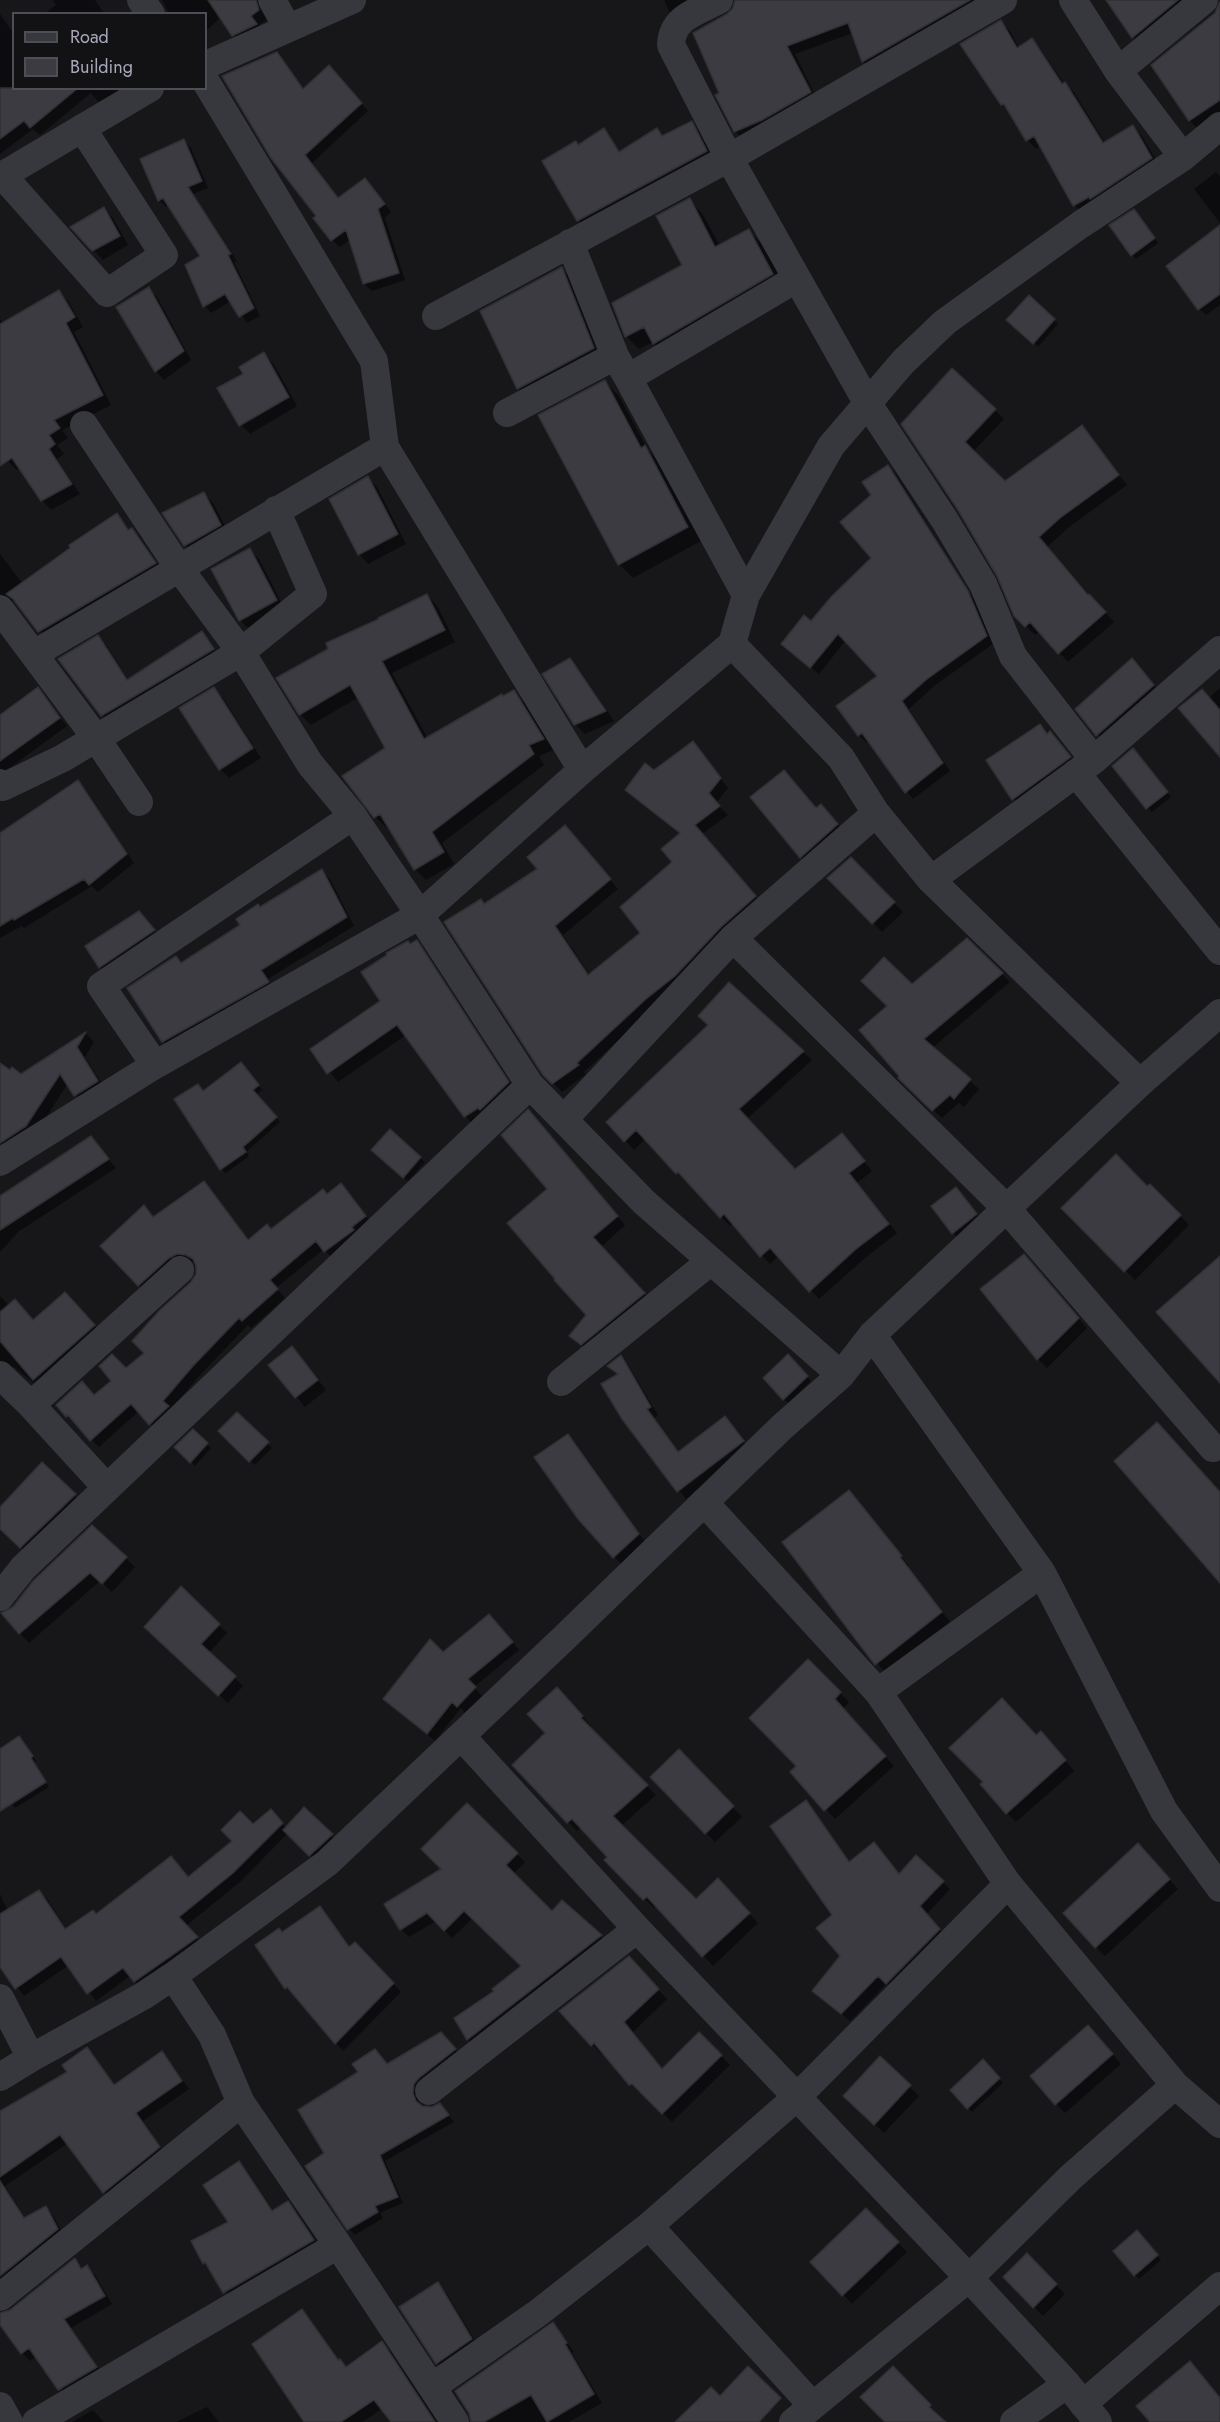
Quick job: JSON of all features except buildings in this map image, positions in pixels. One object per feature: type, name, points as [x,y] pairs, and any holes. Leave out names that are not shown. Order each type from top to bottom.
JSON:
[{"type":"street","points":[[141,0],[150,12]]},
{"type":"street","points":[[272,0],[287,27]]},
{"type":"street","points":[[207,65],[352,0]]},
{"type":"street","points":[[719,0],[679,22],[672,32],[671,45],[729,158],[868,404],[944,519],[983,585],[1013,656],[1085,766],[1220,951]]},
{"type":"street","points":[[436,316],[729,158],[1003,0]]},
{"type":"street","points":[[1072,0],[1118,71],[1183,157]]},
{"type":"street","points":[[1118,71],[1204,0]]},
{"type":"street","points":[[207,84],[374,361],[385,447],[582,771]]},
{"type":"street","points":[[82,128],[164,255],[107,293],[1,177],[82,128],[147,90]]},
{"type":"street","points":[[0,1162],[155,1065],[420,915],[582,771],[732,644],[746,595],[831,446],[903,362],[945,322],[1080,225],[1183,157],[1220,126]]},
{"type":"street","points":[[570,243],[622,367],[746,595]]},
{"type":"street","points":[[507,413],[622,367],[796,279]]},
{"type":"street","points":[[84,425],[178,568],[241,652],[310,764],[353,816],[420,915],[530,1085],[644,1202],[841,1375]]},
{"type":"street","points":[[34,654],[385,447]]},
{"type":"street","points":[[0,783],[3,787],[63,758],[241,652],[313,594],[276,510]]},
{"type":"street","points":[[0,609],[96,738],[139,802]]},
{"type":"street","points":[[732,644],[841,758],[876,813],[931,880],[1140,1083]]},
{"type":"street","points":[[931,880],[1085,766],[1220,650]]},
{"type":"street","points":[[564,1119],[733,938],[876,813]]},
{"type":"street","points":[[155,1065],[101,986],[353,816]]},
{"type":"street","points":[[733,938],[1006,1208],[1218,1448]]},
{"type":"street","points":[[0,2077],[143,1996],[327,1863],[782,1427],[841,1375],[872,1335],[1140,1083],[1220,1013]]},
{"type":"street","points":[[0,1597],[23,1568],[530,1085]]},
{"type":"street","points":[[561,1382],[711,1261]]},
{"type":"street","points":[[31,1405],[180,1270]]},
{"type":"street","points":[[872,1335],[1042,1573],[1164,1811],[1220,1888]]},
{"type":"street","points":[[0,1375],[31,1405],[107,1488]]},
{"type":"street","points":[[704,1502],[878,1692],[1008,1884],[1175,2085],[1220,2124]]},
{"type":"street","points":[[878,1692],[1042,1573]]},
{"type":"street","points":[[461,1736],[637,1929],[798,2096],[1083,2403]]},
{"type":"street","points":[[432,2387],[538,2313],[649,2226],[798,2096],[1008,1884]]},
{"type":"street","points":[[429,2091],[637,1929]]},
{"type":"street","points":[[172,1976],[212,2035],[241,2103],[455,2422]]},
{"type":"street","points":[[0,1998],[31,2058]]},
{"type":"street","points":[[649,2226],[803,2413],[969,2278],[1071,2177],[1175,2085]]},
{"type":"street","points":[[0,2297],[241,2103]]},
{"type":"street","points":[[36,2422],[338,2245]]},
{"type":"street","points":[[1014,2422],[1083,2403],[1220,2286]]},
{"type":"street","points":[[0,2406],[9,2422]]}]
